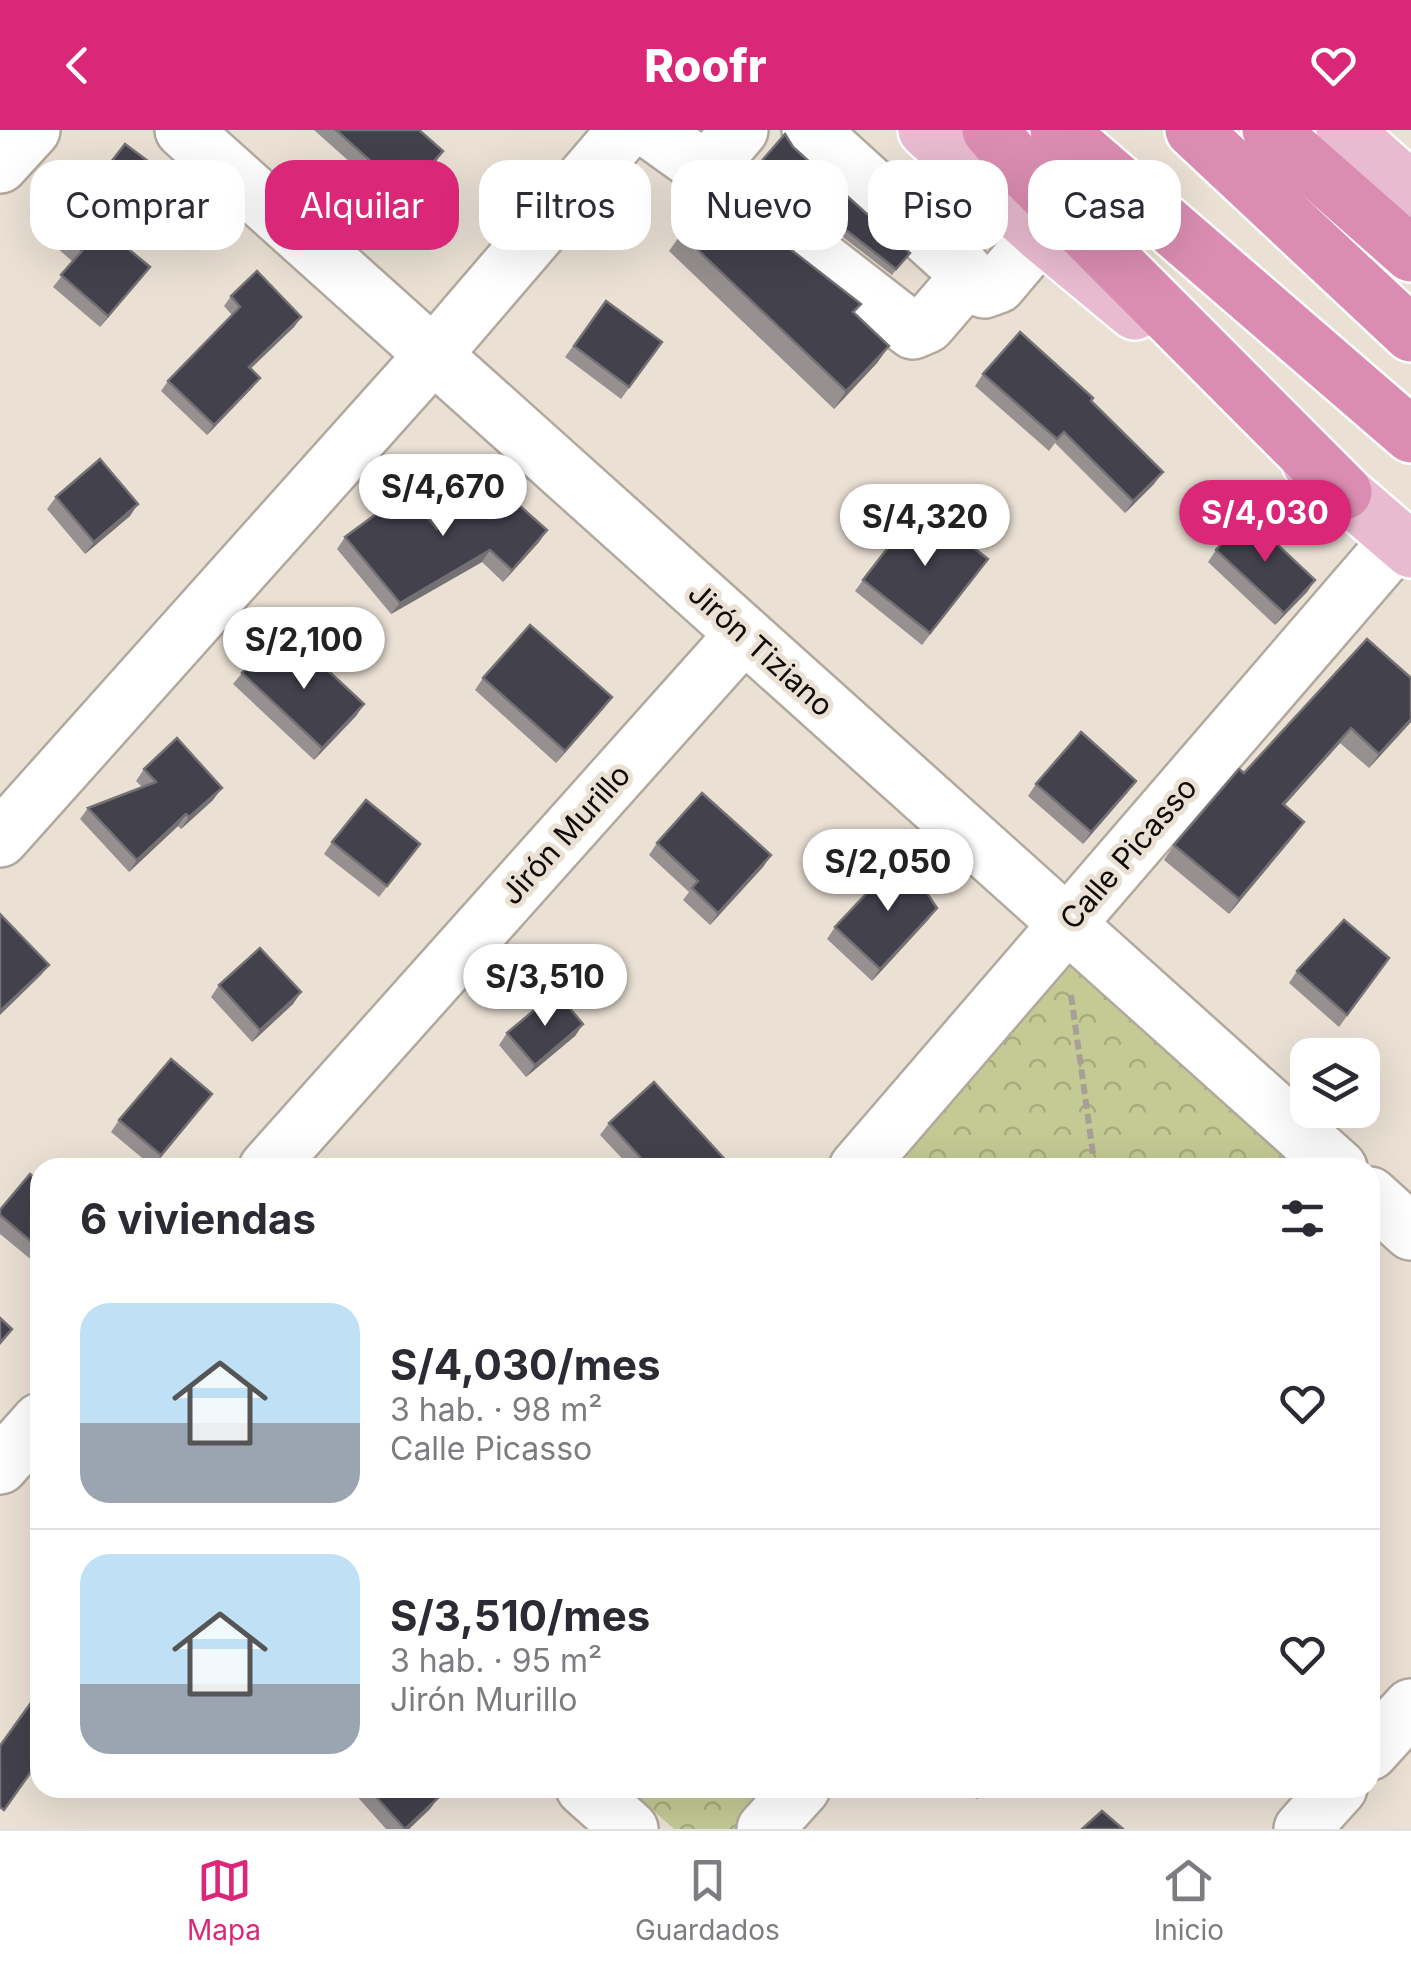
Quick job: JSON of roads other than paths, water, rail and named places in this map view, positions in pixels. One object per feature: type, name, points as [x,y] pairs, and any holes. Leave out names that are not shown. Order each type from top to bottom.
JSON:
[{"type":"highway","points":[[990,130],[1028,175],[1344,492]]},
{"type":"highway","points":[[1058,130],[1411,435]]},
{"type":"highway","points":[[1193,130],[1411,334]]},
{"type":"highway","points":[[1270,130],[1411,254]]},
{"type":"main road","points":[[926,130],[1028,222]]},
{"type":"main road","points":[[1344,130],[1411,190]]},
{"type":"main road","points":[[1060,250],[1405,544]]},
{"type":"street","points":[[0,165],[32,130]]},
{"type":"street","name":"Jirón Tiziano","points":[[183,130],[744,634],[1064,928],[1328,1158]]},
{"type":"street","points":[[0,839],[432,355],[626,130]]},
{"type":"street","points":[[650,130],[723,150],[913,330],[927,325],[966,282]]},
{"type":"street","points":[[810,130],[964,270],[966,282]]},
{"type":"street","points":[[966,282],[984,290],[998,285],[1028,249]]},
{"type":"street","name":"Calle Picasso","points":[[866,1158],[1405,544]]},
{"type":"street","name":"Jirón Murillo","points":[[276,1158],[744,634]]},
{"type":"street","points":[[1380,1204],[1411,1232]]},
{"type":"street","points":[[0,1466],[30,1432]]},
{"type":"street","points":[[1380,1741],[1411,1707]]},
{"type":"street","points":[[595,1798],[630,1829]]},
{"type":"street","points":[[764,1829],[793,1798]]},
{"type":"street","points":[[1302,1829],[1330,1798]]}]
